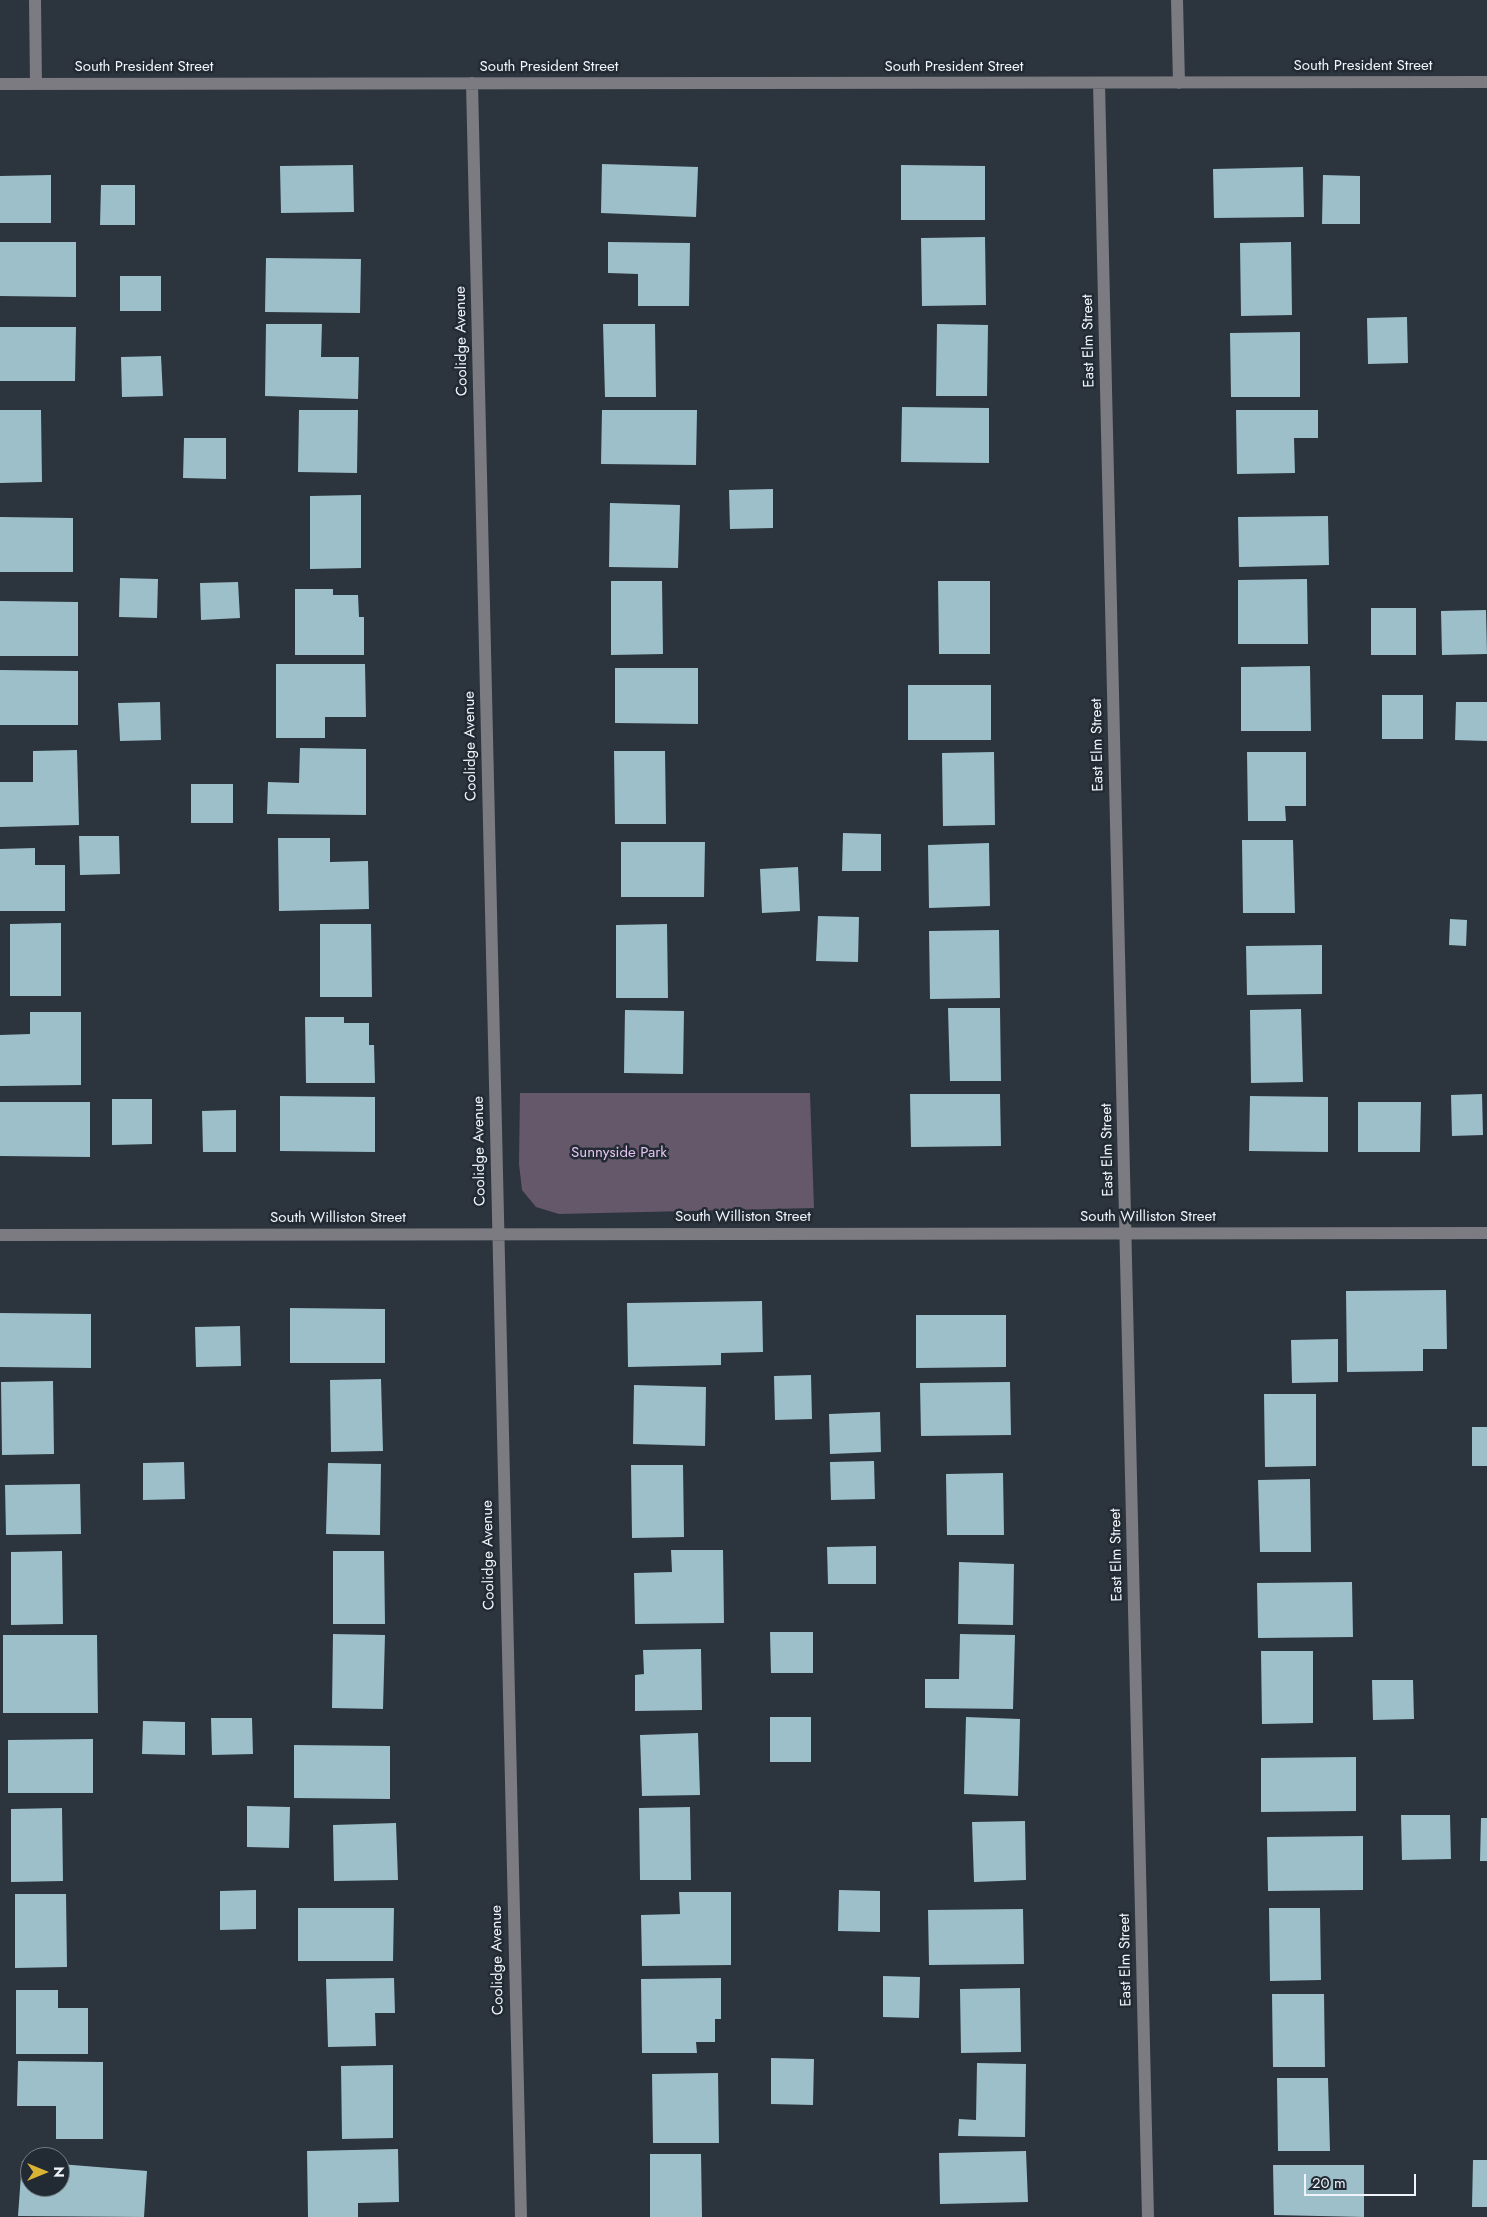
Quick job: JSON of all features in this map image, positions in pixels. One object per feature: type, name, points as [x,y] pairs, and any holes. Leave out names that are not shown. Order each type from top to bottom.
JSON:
[{"type":"street","points":[[35,0],[36,84]]},
{"type":"street","points":[[1177,0],[1179,83]]},
{"type":"street","name":"South President Street","points":[[0,84],[1487,82]]},
{"type":"street","name":"Coolidge Avenue","points":[[472,83],[520,2217]]},
{"type":"street","name":"East Elm Street","points":[[1099,83],[1148,2217]]},
{"type":"street","name":"South Williston Street","points":[[0,1234],[1487,1233]]},
{"type":"green space","name":"Sunnyside Park","points":[[520,1093],[810,1093],[814,1208],[559,1214],[536,1207],[522,1190],[519,1164]]},
{"type":"building","points":[[602,164],[698,167],[696,217],[601,213]]},
{"type":"building","points":[[353,165],[354,212],[281,213],[280,166]]},
{"type":"building","points":[[901,165],[985,166],[985,220],[901,220]]},
{"type":"building","points":[[1303,167],[1304,217],[1214,218],[1213,169]]},
{"type":"building","points":[[51,175],[51,223],[0,223],[0,176]]},
{"type":"building","points":[[1323,175],[1360,176],[1360,224],[1322,224]]},
{"type":"building","points":[[101,185],[135,185],[135,225],[100,225]]},
{"type":"building","points":[[985,237],[986,305],[922,306],[921,238]]},
{"type":"building","points":[[0,242],[76,242],[76,297],[0,296]]},
{"type":"building","points":[[608,242],[690,243],[689,306],[638,306],[638,274],[608,273]]},
{"type":"building","points":[[1291,242],[1292,315],[1241,316],[1240,243]]},
{"type":"building","points":[[266,258],[361,259],[360,313],[265,312]]},
{"type":"building","points":[[120,276],[161,276],[161,311],[120,311]]},
{"type":"building","points":[[1407,317],[1408,363],[1368,364],[1367,318]]},
{"type":"building","points":[[266,324],[322,324],[321,357],[359,357],[358,399],[265,396]]},
{"type":"building","points":[[603,324],[655,324],[656,397],[605,397]]},
{"type":"building","points":[[937,324],[988,325],[987,396],[936,396]]},
{"type":"building","points":[[0,327],[76,327],[75,381],[0,381]]},
{"type":"building","points":[[1300,332],[1300,397],[1231,397],[1230,333]]},
{"type":"building","points":[[161,356],[163,396],[122,397],[121,357]]},
{"type":"building","points":[[902,407],[989,408],[989,463],[901,462]]},
{"type":"building","points":[[0,410],[41,410],[42,482],[0,483]]},
{"type":"building","points":[[299,410],[358,410],[357,473],[298,472]]},
{"type":"building","points":[[602,410],[697,410],[696,465],[601,464]]},
{"type":"building","points":[[1236,410],[1318,410],[1318,438],[1294,438],[1295,473],[1237,474]]},
{"type":"building","points":[[184,438],[226,438],[226,479],[183,478]]},
{"type":"building","points":[[773,489],[773,528],[730,529],[729,490]]},
{"type":"building","points":[[361,495],[361,568],[310,569],[310,496]]},
{"type":"building","points":[[610,503],[680,505],[678,568],[609,567]]},
{"type":"building","points":[[1328,516],[1329,565],[1239,567],[1238,517]]},
{"type":"building","points":[[0,517],[73,518],[73,572],[0,572]]},
{"type":"building","points":[[120,578],[158,579],[157,618],[119,617]]},
{"type":"building","points":[[1307,579],[1308,644],[1238,644],[1238,580]]},
{"type":"building","points":[[611,581],[662,581],[663,654],[611,655]]},
{"type":"building","points":[[938,581],[990,581],[990,654],[939,654]]},
{"type":"building","points":[[238,582],[240,618],[201,620],[200,583]]},
{"type":"building","points":[[295,589],[333,589],[333,595],[358,595],[359,617],[364,617],[364,655],[295,655]]},
{"type":"building","points":[[0,601],[78,602],[78,656],[0,656]]},
{"type":"building","points":[[1371,608],[1416,608],[1416,655],[1371,655]]},
{"type":"building","points":[[1486,610],[1487,654],[1442,655],[1441,611]]},
{"type":"building","points":[[276,664],[365,664],[366,717],[325,717],[325,738],[276,738]]},
{"type":"building","points":[[1310,666],[1311,731],[1241,731],[1241,667]]},
{"type":"building","points":[[615,668],[698,668],[698,724],[615,723]]},
{"type":"building","points":[[0,670],[78,671],[78,725],[0,725]]},
{"type":"building","points":[[908,685],[991,685],[991,740],[908,740]]},
{"type":"building","points":[[1382,695],[1423,695],[1423,739],[1382,739]]},
{"type":"building","points":[[160,702],[161,740],[120,741],[118,703]]},
{"type":"building","points":[[1456,702],[1487,702],[1487,741],[1455,740]]},
{"type":"building","points":[[300,748],[366,749],[366,815],[267,814],[268,782],[299,783]]},
{"type":"building","points":[[77,750],[79,825],[0,827],[0,782],[33,782],[33,751]]},
{"type":"building","points":[[614,751],[665,751],[666,824],[615,824]]},
{"type":"building","points":[[994,752],[995,825],[943,826],[942,753]]},
{"type":"building","points":[[1247,752],[1306,752],[1306,806],[1285,806],[1286,821],[1248,821]]},
{"type":"building","points":[[191,784],[233,784],[233,823],[191,823]]},
{"type":"building","points":[[843,833],[881,834],[881,871],[842,871]]},
{"type":"building","points":[[79,836],[119,836],[120,874],[80,875]]},
{"type":"building","points":[[278,838],[330,838],[330,862],[368,861],[369,909],[279,911]]},
{"type":"building","points":[[1242,840],[1293,840],[1295,913],[1243,913]]},
{"type":"building","points":[[621,842],[705,842],[704,897],[621,897]]},
{"type":"building","points":[[989,843],[990,906],[929,908],[928,845]]},
{"type":"building","points":[[35,848],[35,865],[65,865],[65,911],[0,911],[0,849]]},
{"type":"building","points":[[798,867],[800,911],[762,913],[760,869]]},
{"type":"building","points":[[818,916],[859,917],[858,962],[816,961]]},
{"type":"building","points":[[1450,919],[1467,920],[1466,946],[1449,945]]},
{"type":"building","points":[[61,923],[61,996],[10,996],[10,924]]},
{"type":"building","points":[[320,924],[371,924],[372,997],[320,997]]},
{"type":"building","points":[[667,924],[668,998],[616,998],[616,925]]},
{"type":"building","points":[[999,930],[1000,998],[930,999],[929,931]]},
{"type":"building","points":[[1322,945],[1322,994],[1247,995],[1246,946]]},
{"type":"building","points":[[948,1008],[1000,1008],[1001,1081],[950,1081]]},
{"type":"building","points":[[1301,1009],[1303,1082],[1251,1083],[1250,1010]]},
{"type":"building","points":[[625,1010],[684,1011],[683,1074],[624,1073]]},
{"type":"building","points":[[30,1012],[81,1012],[81,1085],[0,1086],[0,1035],[30,1034]]},
{"type":"building","points":[[305,1017],[344,1017],[344,1023],[369,1023],[369,1045],[374,1045],[375,1083],[306,1083]]},
{"type":"building","points":[[910,1094],[1000,1094],[1001,1146],[911,1147]]},
{"type":"building","points":[[1482,1094],[1483,1135],[1452,1136],[1451,1095]]},
{"type":"building","points":[[280,1096],[375,1097],[375,1152],[280,1151]]},
{"type":"building","points":[[1250,1096],[1328,1097],[1328,1152],[1249,1151]]},
{"type":"building","points":[[112,1099],[152,1099],[152,1144],[112,1145]]},
{"type":"building","points":[[0,1102],[90,1102],[90,1157],[0,1156]]},
{"type":"building","points":[[1358,1102],[1421,1102],[1420,1152],[1358,1152]]},
{"type":"building","points":[[236,1110],[236,1152],[203,1152],[202,1111]]},
{"type":"building","points":[[1446,1290],[1447,1349],[1423,1349],[1423,1371],[1347,1372],[1346,1291]]},
{"type":"building","points":[[762,1301],[763,1352],[721,1353],[721,1365],[628,1367],[627,1303]]},
{"type":"building","points":[[290,1308],[385,1309],[385,1363],[290,1363]]},
{"type":"building","points":[[0,1313],[91,1314],[91,1368],[0,1367]]},
{"type":"building","points":[[916,1315],[1006,1315],[1006,1367],[916,1368]]},
{"type":"building","points":[[240,1326],[241,1366],[196,1367],[195,1327]]},
{"type":"building","points":[[1338,1339],[1338,1382],[1292,1383],[1291,1340]]},
{"type":"building","points":[[811,1375],[812,1419],[775,1420],[774,1376]]},
{"type":"building","points":[[381,1379],[383,1451],[331,1452],[330,1380]]},
{"type":"building","points":[[53,1381],[54,1454],[2,1455],[1,1382]]},
{"type":"building","points":[[1010,1382],[1011,1435],[921,1436],[920,1383]]},
{"type":"building","points":[[634,1385],[706,1387],[705,1446],[633,1444]]},
{"type":"building","points":[[1264,1394],[1316,1394],[1316,1466],[1265,1467]]},
{"type":"building","points":[[880,1412],[881,1452],[830,1454],[829,1414]]},
{"type":"building","points":[[1472,1427],[1487,1427],[1487,1466],[1472,1466]]},
{"type":"building","points":[[874,1461],[875,1499],[831,1500],[830,1462]]},
{"type":"building","points":[[184,1462],[185,1499],[143,1500],[143,1463]]},
{"type":"building","points":[[328,1463],[381,1464],[380,1535],[326,1534]]},
{"type":"building","points":[[631,1465],[683,1465],[684,1537],[632,1538]]},
{"type":"building","points":[[1003,1473],[1004,1535],[947,1535],[946,1474]]},
{"type":"building","points":[[1310,1479],[1311,1552],[1260,1552],[1258,1480]]},
{"type":"building","points":[[80,1484],[81,1534],[6,1535],[5,1485]]},
{"type":"building","points":[[876,1546],[876,1584],[828,1584],[827,1547]]},
{"type":"building","points":[[671,1550],[723,1550],[724,1623],[635,1624],[634,1573],[672,1572]]},
{"type":"building","points":[[62,1551],[63,1624],[11,1625],[11,1552]]},
{"type":"building","points":[[333,1551],[384,1551],[385,1624],[333,1624]]},
{"type":"building","points":[[959,1562],[1014,1564],[1013,1625],[958,1624]]},
{"type":"building","points":[[1352,1582],[1353,1637],[1258,1638],[1257,1583]]},
{"type":"building","points":[[770,1632],[813,1632],[813,1673],[771,1673]]},
{"type":"building","points":[[333,1634],[385,1635],[383,1709],[332,1708]]},
{"type":"building","points":[[960,1634],[1015,1635],[1013,1709],[925,1708],[925,1679],[959,1679]]},
{"type":"building","points":[[3,1635],[97,1635],[98,1713],[3,1713]]},
{"type":"building","points":[[701,1649],[702,1710],[635,1711],[635,1675],[644,1674],[643,1650]]},
{"type":"building","points":[[1261,1651],[1313,1651],[1313,1723],[1262,1724]]},
{"type":"building","points":[[1372,1680],[1413,1680],[1414,1719],[1373,1720]]},
{"type":"building","points":[[770,1717],[811,1717],[811,1762],[770,1762]]},
{"type":"building","points":[[966,1717],[1020,1719],[1018,1796],[964,1794]]},
{"type":"building","points":[[211,1718],[252,1718],[253,1754],[212,1755]]},
{"type":"building","points":[[143,1721],[185,1722],[185,1755],[142,1754]]},
{"type":"building","points":[[698,1733],[700,1795],[642,1796],[640,1735]]},
{"type":"building","points":[[93,1739],[93,1793],[8,1793],[8,1740]]},
{"type":"building","points":[[294,1745],[390,1746],[390,1799],[294,1798]]},
{"type":"building","points":[[1356,1757],[1356,1811],[1261,1812],[1261,1758]]},
{"type":"building","points":[[247,1806],[290,1807],[289,1848],[247,1847]]},
{"type":"building","points":[[690,1807],[691,1880],[640,1880],[639,1808]]},
{"type":"building","points":[[62,1808],[63,1881],[11,1882],[11,1809]]},
{"type":"building","points":[[1401,1815],[1450,1815],[1451,1859],[1402,1860]]},
{"type":"building","points":[[1481,1818],[1487,1818],[1487,1861],[1480,1861]]},
{"type":"building","points":[[1025,1821],[1026,1880],[974,1882],[972,1822]]},
{"type":"building","points":[[396,1823],[398,1880],[334,1881],[333,1825]]},
{"type":"building","points":[[1363,1836],[1363,1890],[1268,1891],[1267,1837]]},
{"type":"building","points":[[256,1890],[256,1929],[220,1930],[220,1891]]},
{"type":"building","points":[[839,1890],[880,1891],[880,1932],[838,1931]]},
{"type":"building","points":[[679,1892],[731,1892],[731,1965],[642,1966],[641,1915],[680,1914]]},
{"type":"building","points":[[15,1894],[66,1894],[67,1967],[15,1968]]},
{"type":"building","points":[[298,1908],[394,1908],[393,1961],[298,1961]]},
{"type":"building","points":[[1269,1908],[1320,1908],[1321,1980],[1270,1981]]},
{"type":"building","points":[[1023,1909],[1024,1964],[929,1965],[928,1910]]},
{"type":"building","points":[[883,1976],[920,1977],[919,2018],[883,2017]]},
{"type":"building","points":[[394,1978],[395,2013],[375,2013],[376,2046],[328,2047],[326,1979]]},
{"type":"building","points":[[721,1978],[721,2019],[715,2019],[715,2042],[696,2042],[697,2053],[642,2053],[641,1979]]},
{"type":"building","points":[[1020,1988],[1021,2052],[961,2053],[960,1989]]},
{"type":"building","points":[[16,1990],[58,1990],[58,2008],[88,2008],[88,2054],[16,2054]]},
{"type":"building","points":[[1272,1994],[1324,1994],[1325,2067],[1273,2067]]},
{"type":"building","points":[[771,2058],[814,2059],[813,2105],[771,2104]]},
{"type":"building","points":[[18,2061],[103,2062],[103,2139],[56,2139],[56,2106],[17,2106]]},
{"type":"building","points":[[977,2063],[1026,2064],[1025,2137],[958,2136],[959,2119],[976,2120]]},
{"type":"building","points":[[393,2065],[393,2138],[342,2139],[341,2066]]},
{"type":"building","points":[[718,2073],[719,2143],[653,2143],[652,2074]]},
{"type":"building","points":[[1277,2078],[1328,2078],[1330,2151],[1278,2151]]},
{"type":"building","points":[[398,2149],[399,2202],[358,2203],[358,2217],[308,2217],[307,2151]]},
{"type":"building","points":[[1026,2151],[1028,2202],[940,2204],[939,2153]]},
{"type":"building","points":[[650,2154],[701,2154],[702,2217],[650,2217]]},
{"type":"building","points":[[1473,2160],[1487,2160],[1487,2207],[1472,2207]]},
{"type":"building","points":[[70,2165],[147,2171],[144,2217],[18,2216],[20,2188],[20,2197],[70,2197]]},
{"type":"building","points":[[1273,2165],[1364,2165],[1364,2217],[1274,2215]]}]
